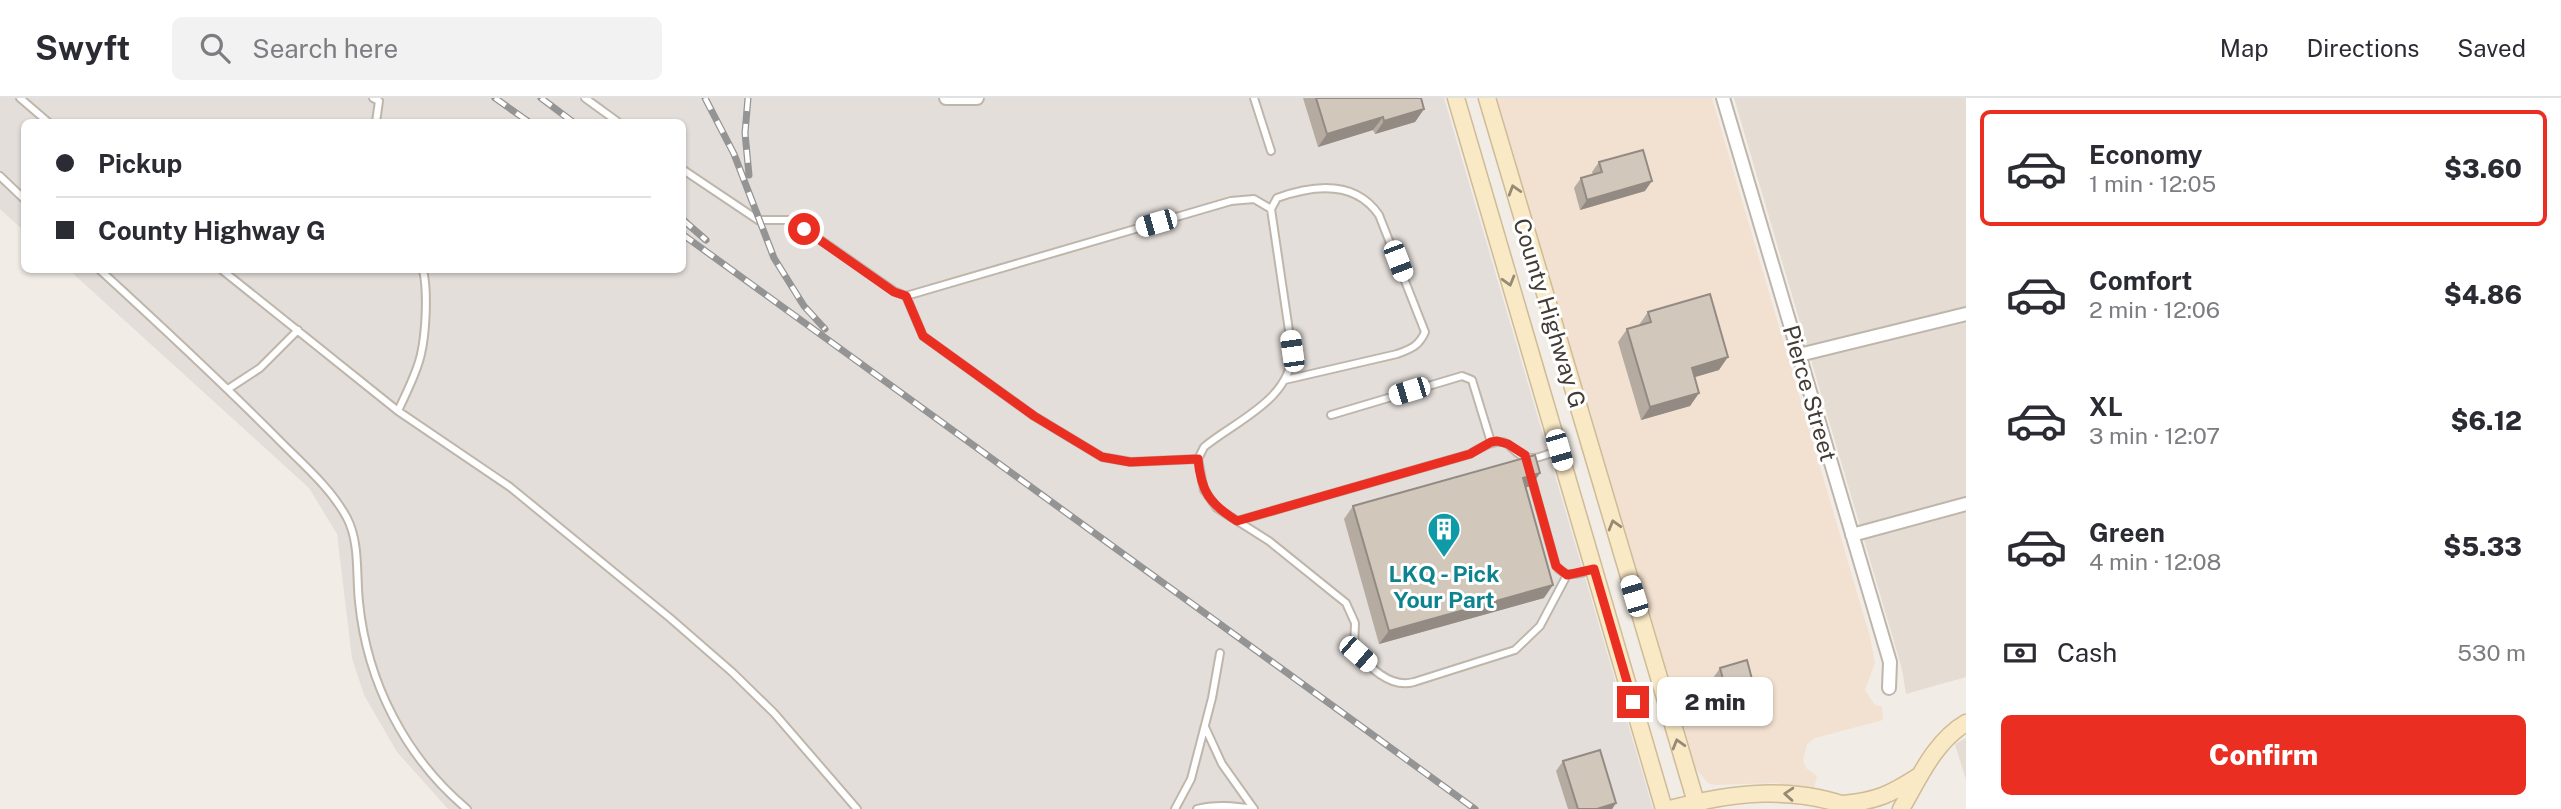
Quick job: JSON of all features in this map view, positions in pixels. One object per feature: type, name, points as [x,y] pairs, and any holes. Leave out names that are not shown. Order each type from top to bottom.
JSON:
[{"type":"main road","name":"County Highway G","points":[[1456,98],[1664,809]]},
{"type":"main road","name":"County Highway G","points":[[1487,98],[1696,806]]},
{"type":"main road","points":[[1559,450],[1589,441]]},
{"type":"main road","points":[[1901,809],[1940,745],[1966,723]]},
{"type":"main road","points":[[1670,809],[1696,806],[1738,794],[1773,792],[1808,795],[1849,806],[1888,795],[1921,775]]},
{"type":"street","points":[[946,98],[977,98]]},
{"type":"street","name":"Pierce Street","points":[[1723,98],[1889,662],[1889,688]]},
{"type":"street","points":[[1799,355],[1966,314]]},
{"type":"street","points":[[1852,535],[1966,504]]},
{"type":"lane","points":[[20,98],[44,119]]},
{"type":"lane","points":[[373,98],[379,101],[376,119]]},
{"type":"lane","points":[[584,98],[614,119]]},
{"type":"lane","points":[[1254,98],[1271,151]]},
{"type":"lane","points":[[686,172],[758,220],[792,220],[894,292],[906,296],[1231,201],[1254,199],[1271,209]]},
{"type":"lane","points":[[0,176],[21,196]]},
{"type":"lane","points":[[1286,380],[1414,348],[1425,332],[1379,215],[1371,203],[1335,186],[1298,191],[1277,198],[1271,209],[1292,366],[1286,380],[1269,401],[1221,433],[1204,447],[1198,459],[1204,490],[1217,508],[1269,541],[1346,603],[1355,623],[1354,649],[1389,681],[1400,685],[1414,682],[1516,650],[1540,626],[1567,575],[1594,569]]},
{"type":"lane","points":[[103,273],[228,389],[321,483],[349,521],[356,547],[365,646],[374,674],[392,714],[417,756],[438,782],[467,809]]},
{"type":"lane","points":[[226,273],[398,411],[510,487],[732,672],[802,744],[857,809]]},
{"type":"lane","points":[[398,411],[421,354],[425,318],[424,273]]},
{"type":"lane","points":[[906,296],[923,336],[1034,416],[1102,457],[1130,462],[1198,459]]},
{"type":"lane","points":[[228,389],[260,368],[298,330]]},
{"type":"lane","points":[[1331,415],[1462,376],[1472,380],[1491,442]]},
{"type":"lane","points":[[1237,521],[1470,454],[1491,442],[1508,444],[1535,458],[1559,450]]},
{"type":"lane","points":[[1525,455],[1556,566],[1567,575]]},
{"type":"lane","points":[[1175,809],[1191,779],[1220,653]]},
{"type":"lane","points":[[1205,726],[1222,764],[1254,809]]},
{"type":"lane","points":[[1197,809],[1230,805],[1254,809]]},
{"type":"shaded area","points":[[0,98],[1444,98],[1653,809],[448,809],[397,752],[364,695],[352,658],[337,534],[309,488],[72,273],[686,273],[686,119],[21,119],[21,228],[0,209]]},
{"type":"shaded area","points":[[1496,98],[1712,98],[1870,637],[1875,663],[1865,690],[1874,704],[1882,707],[1883,720],[1815,738],[1807,744],[1803,760],[1806,768],[1817,776],[1814,788],[1775,783],[1715,785],[1708,783],[1692,764]]},
{"type":"shaded area","points":[[1734,98],[1966,98],[1966,677],[1906,694],[1902,669]]},
{"type":"shaded area","points":[[1966,738],[1966,780],[1955,744]]},
{"type":"building","points":[[1316,98],[1421,98],[1424,109],[1384,121],[1383,117],[1327,134]]},
{"type":"building","points":[[1643,150],[1652,181],[1587,200],[1581,178],[1602,172],[1599,162]]},
{"type":"building","points":[[1710,294],[1728,357],[1692,368],[1699,393],[1650,407],[1627,329],[1651,322],[1648,312]]},
{"type":"building","name":"LKQ - Pick Your Part","points":[[1535,455],[1540,473],[1523,478],[1553,585],[1389,631],[1353,506]]},
{"type":"building","points":[[1747,660],[1758,702],[1731,709],[1720,668]]},
{"type":"building","points":[[1600,750],[1616,803],[1597,809],[1578,809],[1563,761]]},
{"type":"railway","points":[[495,98],[525,119]]},
{"type":"railway","points":[[541,98],[569,119]]},
{"type":"railway","points":[[705,98],[734,154],[774,258],[804,306],[825,329]]},
{"type":"railway","points":[[748,98],[745,133],[749,175]]},
{"type":"railway","points":[[686,222],[706,240]]},
{"type":"railway","points":[[686,237],[1475,809]]},
{"type":"place","name":"LKQ - Pick Your Part","points":[[1444,559]]},
{"type":"route","points":[[804,229],[894,292],[906,296],[923,336],[1034,416],[1102,457],[1130,462],[1198,459],[1204,490],[1217,508],[1237,521],[1470,454],[1491,442],[1508,444],[1525,455],[1556,566],[1567,575],[1594,569],[1633,702]]}]
